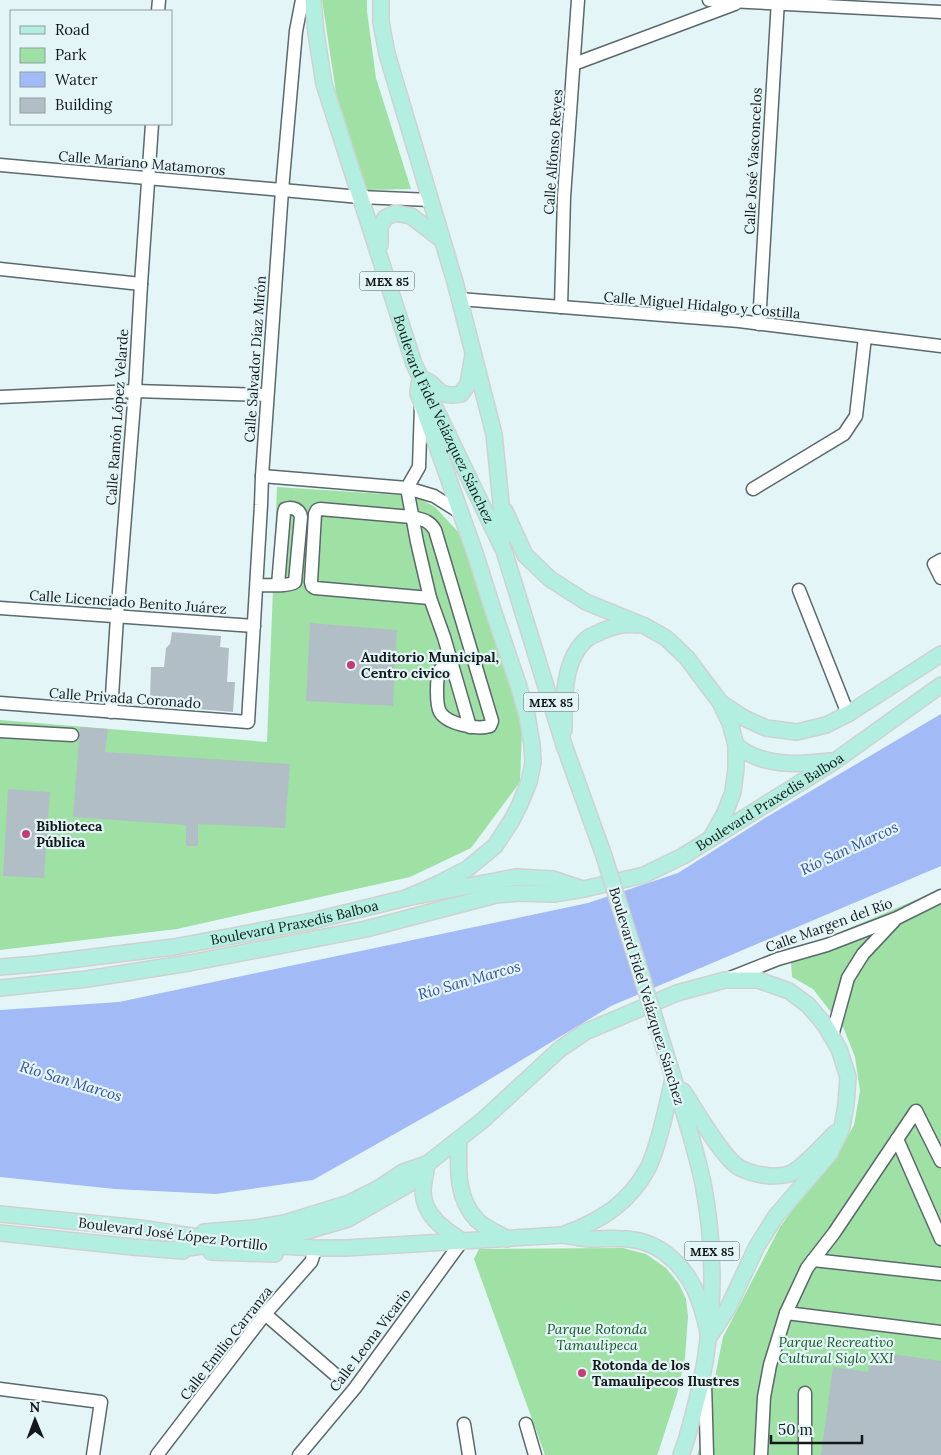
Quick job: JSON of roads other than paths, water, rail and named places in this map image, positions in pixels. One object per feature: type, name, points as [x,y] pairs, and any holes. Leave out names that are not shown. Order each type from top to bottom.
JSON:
[{"type":"main road","name":"Boulevard Fidel Velázquez Sánchez","points":[[313,0],[324,84],[414,364],[502,547],[564,745],[604,856],[695,1148],[703,1184],[710,1232],[712,1261],[709,1337],[699,1394],[681,1455]]},
{"type":"main road","name":"Boulevard Fidel Velázquez Sánchez","points":[[381,0],[381,22],[387,54],[459,299],[494,434],[501,502],[502,547]]},
{"type":"main road","points":[[380,258],[380,228],[385,218],[395,213],[411,216],[441,239]]},
{"type":"main road","points":[[406,898],[467,869],[495,846],[520,804],[529,782],[533,763],[527,715],[519,687],[461,512],[418,393],[419,384],[422,379],[428,380],[440,393],[452,396],[461,394],[468,384],[474,355]]},
{"type":"main road","points":[[501,502],[525,555],[550,579],[586,602],[645,626],[666,638],[687,658],[720,702],[730,723],[736,745],[736,768],[732,792],[725,813],[710,839]]},
{"type":"main road","points":[[564,745],[564,694],[568,671],[578,649],[588,638],[608,628],[629,624],[645,626]]},
{"type":"main road","points":[[720,702],[744,718],[766,728],[797,732],[826,725],[848,714],[941,654]]},
{"type":"main road","name":"Boulevard Praxedis Balboa","points":[[0,988],[189,963],[366,929],[496,895],[520,893],[554,894],[644,875],[683,856],[835,761],[941,685]]},
{"type":"main road","points":[[736,745],[746,754],[782,763],[807,764],[835,761]]},
{"type":"main road","name":"Boulevard Praxedis Balboa","points":[[0,967],[174,946],[312,921],[406,898],[516,877],[553,879],[584,889]]},
{"type":"main road","points":[[98,956],[101,976]]},
{"type":"main road","points":[[173,1250],[300,1233],[348,1219],[409,1184],[427,1164],[483,1120],[560,1049],[585,1032],[677,993],[725,980],[758,980],[789,991],[808,1005],[826,1025],[839,1049],[848,1077],[846,1105],[842,1127],[830,1152],[776,1216],[757,1246],[728,1308],[709,1337]]},
{"type":"main road","points":[[673,1077],[730,1161],[739,1168],[758,1175],[777,1176],[789,1174],[798,1169],[842,1127]]},
{"type":"main road","points":[[562,1235],[588,1225],[612,1211],[633,1190],[649,1167],[661,1131],[673,1077]]},
{"type":"main road","points":[[458,1140],[459,1186],[465,1201],[478,1220],[508,1238]]},
{"type":"main road","points":[[154,1249],[168,1232],[225,1230],[284,1223],[349,1202],[379,1188],[403,1172],[427,1164]]},
{"type":"main road","points":[[427,1164],[423,1192],[425,1202],[439,1226],[462,1241]]},
{"type":"main road","name":"Boulevard José López Portillo","points":[[0,1214],[168,1232],[315,1251]]},
{"type":"main road","name":"Boulevard José López Portillo","points":[[0,1233],[154,1249],[236,1254],[315,1251],[562,1235]]},
{"type":"main road","points":[[562,1235],[634,1240],[647,1243],[668,1254],[680,1267],[696,1291],[709,1337]]},
{"type":"street","name":"Calle Salvador Díaz Mirón","points":[[248,722],[267,395],[282,190],[296,31],[302,0]]},
{"type":"street","name":"Calle Alfonso Reyes","points":[[560,307],[564,197],[578,0]]},
{"type":"street","points":[[709,0],[778,2],[941,12]]},
{"type":"street","points":[[574,64],[740,2]]},
{"type":"street","name":"Calle José Vasconcelos","points":[[759,324],[778,2]]},
{"type":"street","name":"Calle Ramón López Velarde","points":[[111,712],[135,391],[152,125]]},
{"type":"street","name":"Calle Mariano Matamoros","points":[[0,165],[360,197],[430,200]]},
{"type":"street","points":[[0,268],[141,284]]},
{"type":"street","name":"Calle Miguel Hidalgo y Costilla","points":[[459,299],[739,321],[941,346]]},
{"type":"street","points":[[753,489],[844,434],[856,416],[865,337]]},
{"type":"street","points":[[0,397],[135,391],[267,395]]},
{"type":"street","points":[[421,401],[420,467],[407,488],[430,598],[444,637],[470,727]]},
{"type":"street","points":[[262,476],[407,488],[434,496],[461,512]]},
{"type":"street","points":[[257,584],[278,585],[291,585],[295,582],[301,517],[300,512],[288,508],[284,513],[278,585]]},
{"type":"street","points":[[430,598],[316,588],[312,586],[310,582],[316,510],[320,508],[412,517],[431,523],[435,530],[492,721],[490,726],[485,728],[470,727],[450,721],[439,711],[437,682],[440,670],[450,659]]},
{"type":"street","points":[[941,560],[934,564],[941,578]]},
{"type":"street","points":[[800,590],[848,714]]},
{"type":"street","name":"Calle Licenciado Benito Juárez","points":[[0,608],[254,626]]},
{"type":"street","name":"Calle Privada Coronado","points":[[0,704],[248,722]]},
{"type":"street","points":[[0,731],[72,735]]},
{"type":"street","name":"Calle Margen del Río","points":[[725,980],[778,959],[827,945],[897,918],[941,896]]},
{"type":"street","points":[[832,1036],[848,978],[863,954],[897,918]]},
{"type":"street","points":[[760,1455],[764,1397],[770,1365],[786,1313],[807,1268],[834,1233],[916,1111],[941,1161]]},
{"type":"street","points":[[897,1139],[941,1239]]},
{"type":"street","name":"Calle Leona Vicario","points":[[299,1455],[355,1388],[462,1241]]},
{"type":"street","name":"Calle Emilio Carranza","points":[[164,1452],[266,1314],[311,1262],[315,1251]]},
{"type":"street","points":[[813,1260],[941,1274]]},
{"type":"street","points":[[786,1313],[941,1332]]},
{"type":"street","points":[[266,1314],[338,1377]]},
{"type":"street","points":[[704,1372],[707,1455]]},
{"type":"street","points":[[0,1389],[101,1402],[93,1455]]},
{"type":"street","points":[[804,1455],[805,1393]]},
{"type":"street","points":[[464,1424],[469,1455]]},
{"type":"street","points":[[526,1424],[535,1455]]},
{"type":"water","name":"Río San Marcos","points":[[941,714],[941,866],[611,1006],[467,1093],[313,1180],[216,1194],[115,1189],[0,1177],[0,1010],[119,1002],[588,903],[678,873],[765,818]]},
{"type":"place","name":"Auditorio Municipal, Centro civico","points":[[351,665]]},
{"type":"place","name":"Biblioteca Pública","points":[[26,834]]},
{"type":"place","name":"Rotonda de los Tamaulipecos Ilustres","points":[[582,1373]]},
{"type":"park label","name":"Parque Rotonda Tamaulipeca","points":[[597,1338]]},
{"type":"park label","name":"Parque Recreativo Cultural Siglo XXI","points":[[836,1350]]}]
